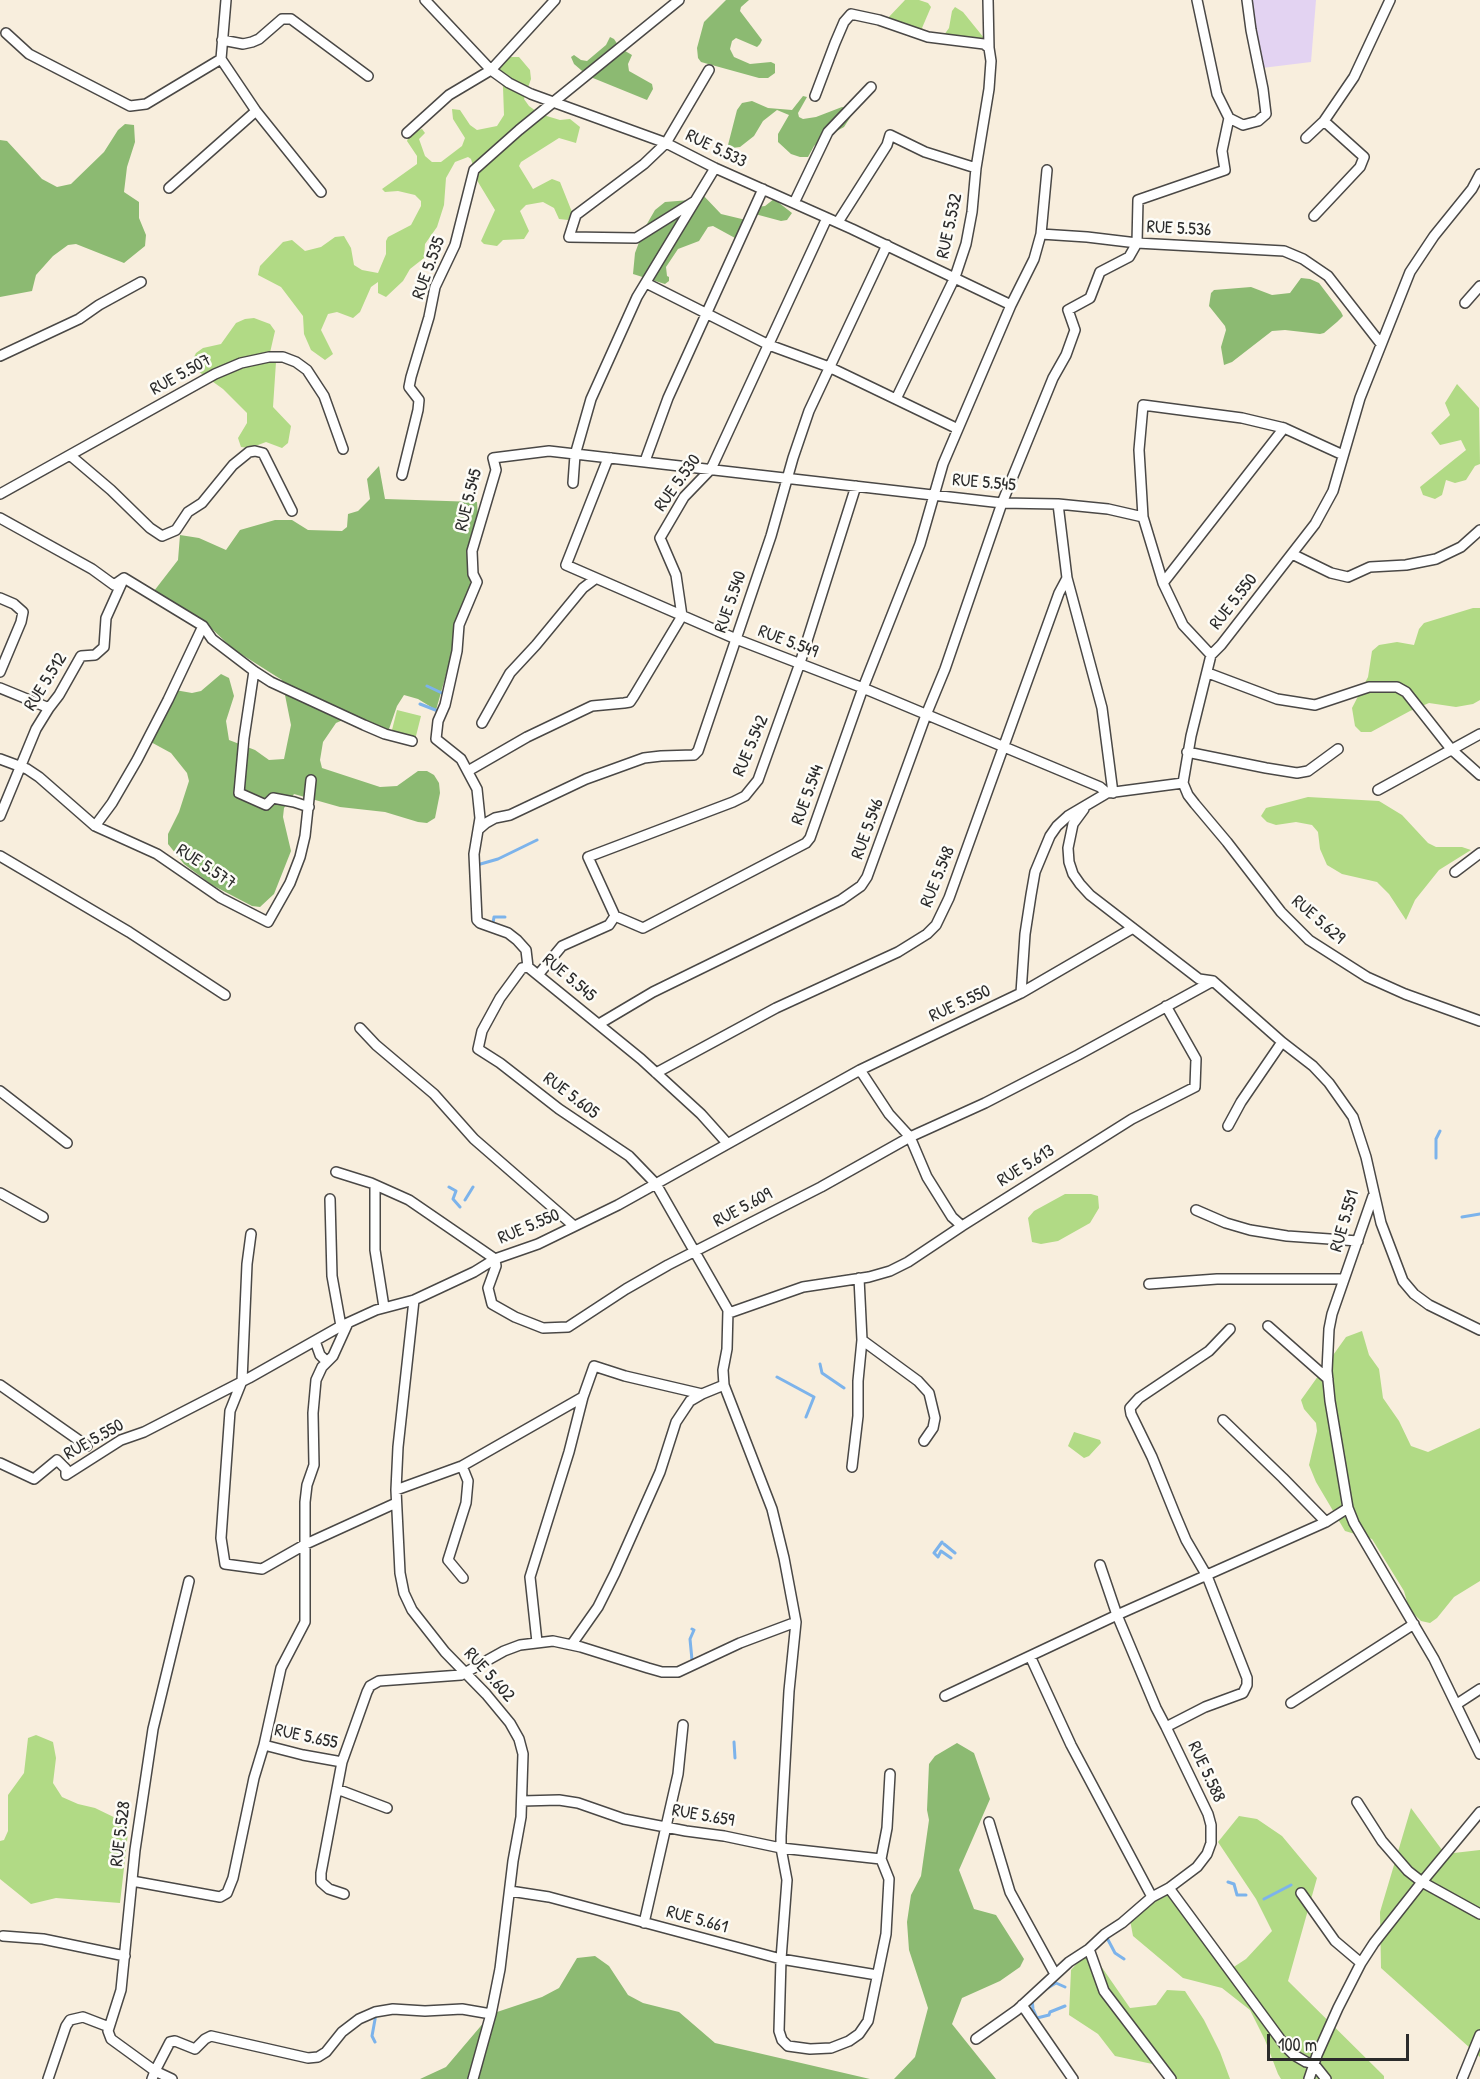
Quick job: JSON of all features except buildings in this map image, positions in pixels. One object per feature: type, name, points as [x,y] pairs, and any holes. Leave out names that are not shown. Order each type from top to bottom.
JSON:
[{"type":"street","points":[[226,0],[221,59],[256,111],[321,192]]},
{"type":"street","name":"RUE 5.533","points":[[425,0],[491,70],[509,83],[554,103],[666,143],[715,168],[838,222],[1011,305]]},
{"type":"street","points":[[407,133],[449,95],[491,70],[555,0]]},
{"type":"street","points":[[554,103],[601,65],[628,39],[679,0]]},
{"type":"street","name":"RUE 5.532","points":[[896,399],[955,277],[966,244],[989,89],[991,60],[988,48],[988,0]]},
{"type":"street","points":[[1197,0],[1217,94],[1229,118],[1243,125],[1258,121],[1266,114],[1247,0]]},
{"type":"street","points":[[1306,138],[1324,121],[1354,78],[1390,0]]},
{"type":"street","points":[[815,96],[844,22],[851,14],[879,20],[928,37],[984,44],[988,48]]},
{"type":"street","points":[[222,40],[243,44],[252,42],[259,39],[282,19],[291,19],[368,76]]},
{"type":"street","points":[[6,33],[29,54],[130,106],[146,104],[221,59]]},
{"type":"street","points":[[695,201],[636,238],[569,237],[576,215],[644,164],[666,143],[709,70]]},
{"type":"street","points":[[795,203],[828,132],[871,87]]},
{"type":"street","name":"RUE 5.535","points":[[402,475],[419,400],[409,387],[411,377],[429,317],[435,287],[457,239],[474,170],[554,103]]},
{"type":"street","points":[[169,188],[256,111]]},
{"type":"street","points":[[1041,234],[1137,243],[1138,200],[1225,170],[1222,151],[1229,118]]},
{"type":"street","points":[[1314,216],[1360,167],[1364,157],[1324,121]]},
{"type":"street","points":[[838,222],[887,145],[890,135],[925,152],[976,168]]},
{"type":"street","points":[[573,483],[575,455],[591,399],[637,297],[715,168]]},
{"type":"street","name":"RUE 5.544","points":[[615,916],[643,928],[806,843],[815,824],[863,688],[920,544],[933,495],[958,429],[1011,305],[1034,259],[1041,234],[1047,170]]},
{"type":"street","name":"RUE 5.550","points":[[1183,783],[1187,752],[1211,655],[1315,524],[1333,491],[1360,398],[1410,272],[1434,236],[1472,189],[1480,174]]},
{"type":"street","points":[[645,461],[668,398],[763,189]]},
{"type":"street","name":"RUE 5.530","points":[[682,616],[676,575],[660,538],[684,497],[711,469],[826,218]]},
{"type":"street","name":"RUE 5.536","points":[[1002,503],[1053,378],[1066,355],[1074,330],[1068,310],[1090,298],[1100,272],[1130,256],[1137,243],[1284,251],[1303,259],[1328,276],[1381,344]]},
{"type":"street","name":"RUE 5.540","points":[[479,830],[495,818],[510,815],[586,779],[644,758],[694,755],[698,751],[771,536],[809,411],[887,245]]},
{"type":"street","points":[[0,356],[79,319],[141,282]]},
{"type":"street","points":[[650,285],[769,345],[829,367],[958,429]]},
{"type":"street","points":[[1465,303],[1480,285]]},
{"type":"street","name":"RUE 5.507","points":[[0,494],[215,374],[241,363],[268,357],[283,357],[307,370],[324,396],[343,448]]},
{"type":"street","points":[[1211,655],[1183,625],[1162,583],[1143,518],[1138,450],[1143,405],[1242,418],[1284,428],[1343,455]]},
{"type":"street","points":[[1162,583],[1284,428]]},
{"type":"street","name":"RUE 5.545","points":[[727,1143],[656,1073],[528,967],[526,950],[516,940],[508,933],[477,920],[474,855],[480,818],[477,789],[460,759],[436,739],[438,721],[445,705],[458,651],[459,625],[477,582],[472,574],[472,551],[496,470],[493,458],[549,451],[1002,503],[1058,504],[1108,509],[1143,518]]},
{"type":"street","points":[[71,456],[111,490],[150,528],[162,536],[176,530],[188,512],[202,503],[233,465],[249,452],[263,453],[292,512]]},
{"type":"street","name":"RUE 5.549","points":[[611,458],[607,461],[566,566],[736,639],[863,688],[1110,793]]},
{"type":"street","name":"RUE 5.542","points":[[615,916],[588,857],[733,802],[745,796],[758,780],[800,663],[856,486]]},
{"type":"street","name":"RUE 5.546","points":[[599,1024],[653,992],[841,900],[861,886],[872,867],[926,715],[945,669],[1002,503]]},
{"type":"street","points":[[1058,504],[1068,578],[1102,708],[1110,793]]},
{"type":"street","points":[[0,518],[92,569],[114,585],[124,578],[203,626],[212,639],[254,671],[318,705],[385,734],[412,741]]},
{"type":"street","points":[[1292,554],[1331,573],[1348,577],[1370,567],[1406,565],[1436,559],[1461,547],[1480,530]]},
{"type":"street","name":"RUE 5.512","points":[[0,816],[36,729],[81,656],[94,655],[104,647],[106,618],[124,578]]},
{"type":"street","name":"RUE 5.548","points":[[656,1073],[776,1008],[898,952],[927,934],[936,925],[949,898],[1059,593],[1068,578]]},
{"type":"street","points":[[482,723],[510,673],[582,588],[595,579]]},
{"type":"street","points":[[0,598],[14,604],[23,612],[1,670]]},
{"type":"street","points":[[468,771],[527,737],[592,706],[630,702],[682,616]]},
{"type":"street","points":[[95,826],[112,803],[137,760],[203,626]]},
{"type":"street","points":[[254,671],[239,793],[266,805],[273,798],[309,807]]},
{"type":"street","points":[[1208,673],[1277,699],[1315,705],[1369,687],[1397,687],[1406,692],[1451,749],[1480,776]]},
{"type":"street","points":[[0,688],[49,708]]},
{"type":"street","points":[[1378,790],[1480,734]]},
{"type":"street","points":[[1187,752],[1297,773],[1308,771],[1338,749]]},
{"type":"street","name":"RUE 5.577","points":[[0,759],[39,777],[95,826],[157,854],[222,898],[268,922],[290,883],[300,857],[305,836],[311,780]]},
{"type":"street","points":[[1022,993],[1025,934],[1030,895],[1042,852],[1057,826],[1092,801],[1110,793],[1183,783]]},
{"type":"street","name":"RUE 5.629","points":[[1183,783],[1188,795],[1281,912],[1309,940],[1367,977],[1405,994],[1480,1021]]},
{"type":"street","name":"RUE 5.551","points":[[1092,801],[1073,824],[1068,848],[1073,874],[1084,889],[1199,979],[1213,981],[1313,1066],[1329,1083],[1353,1117],[1366,1157],[1373,1195],[1332,1314],[1328,1379],[1348,1508],[1354,1523],[1434,1659],[1480,1754]]},
{"type":"street","points":[[1455,872],[1480,853]]},
{"type":"street","points":[[0,856],[129,932],[225,995]]},
{"type":"street","points":[[538,975],[562,946],[609,925],[615,916]]},
{"type":"street","name":"RUE 5.550","points":[[0,1463],[34,1479],[57,1460],[66,1469],[66,1475],[121,1440],[144,1432],[345,1324],[384,1307],[414,1300],[474,1272],[495,1259],[538,1244],[656,1184],[860,1071],[1022,993],[1133,928]]},
{"type":"street","name":"RUE 5.605","points":[[528,967],[522,968],[500,998],[482,1031],[478,1049],[500,1063],[559,1109],[629,1156],[656,1184],[724,1299],[729,1312]]},
{"type":"street","name":"RUE 5.609","points":[[495,1259],[496,1266],[488,1288],[492,1304],[515,1317],[543,1328],[568,1328],[626,1289],[910,1137],[1078,1055],[1213,981]]},
{"type":"street","name":"RUE 5.613","points":[[962,1226],[1132,1119],[1195,1088],[1196,1059],[1166,1006]]},
{"type":"street","points":[[360,1028],[376,1046],[434,1094],[483,1147],[574,1226]]},
{"type":"street","points":[[1228,1126],[1241,1102],[1282,1042]]},
{"type":"street","points":[[860,1071],[889,1114],[910,1137],[927,1177],[952,1217],[962,1226],[908,1262],[890,1270],[859,1278],[803,1287],[729,1312],[727,1349],[723,1370],[724,1385],[772,1509],[796,1622],[789,1691],[781,1848],[787,1880],[781,1959],[779,2031],[782,2040],[788,2046],[810,2049],[831,2048],[859,2034],[868,2021],[885,1934],[889,1879],[881,1859],[887,1828],[890,1774]]},
{"type":"street","points":[[0,1091],[68,1143]]},
{"type":"street","points":[[336,1172],[409,1200],[495,1259]]},
{"type":"street","points":[[375,1186],[375,1250],[384,1307]]},
{"type":"street","points":[[0,1193],[43,1217]]},
{"type":"street","points":[[1373,1195],[1381,1223],[1404,1281],[1414,1294],[1429,1305],[1480,1330]]},
{"type":"street","points":[[264,1745],[281,1668],[305,1622],[307,1485],[314,1465],[314,1397],[318,1376],[326,1361],[333,1356],[345,1324],[332,1276],[330,1199]]},
{"type":"street","points":[[1196,1210],[1250,1230],[1287,1236],[1358,1241]]},
{"type":"street","points":[[251,1234],[247,1264],[242,1381],[230,1411],[221,1538],[225,1564],[262,1569],[306,1544],[396,1503]]},
{"type":"street","points":[[852,1467],[858,1416],[861,1340],[859,1278]]},
{"type":"street","points":[[1149,1284],[1217,1279],[1343,1279]]},
{"type":"street","name":"RUE 5.602","points":[[414,1300],[398,1447],[396,1490],[400,1573],[404,1593],[408,1604],[446,1652],[510,1723],[519,1738],[523,1754],[522,1801],[500,1969],[491,2014],[473,2079]]},
{"type":"street","points":[[1268,1326],[1328,1379]]},
{"type":"street","name":"RUE 5.588","points":[[976,2039],[1022,2005],[1055,1974],[1152,1897],[1169,1888],[1197,1867],[1207,1854],[1211,1843],[1208,1814],[1166,1727],[1205,1707],[1243,1693],[1247,1685],[1247,1678],[1208,1576],[1186,1540],[1130,1408],[1139,1398],[1209,1351],[1230,1329]]},
{"type":"street","points":[[861,1340],[918,1381],[929,1393],[935,1418],[933,1428],[924,1441]]},
{"type":"street","points":[[315,1341],[320,1355],[326,1361]]},
{"type":"street","points":[[537,1642],[530,1577],[594,1366],[625,1376],[702,1394]]},
{"type":"street","points":[[0,1385],[87,1446]]},
{"type":"street","points":[[572,1644],[598,1607],[615,1573],[660,1472],[676,1422],[690,1401],[724,1385]]},
{"type":"street","points":[[396,1490],[462,1466],[584,1397]]},
{"type":"street","points":[[1223,1420],[1326,1522]]},
{"type":"street","points":[[462,1466],[468,1482],[466,1503],[448,1560],[463,1578]]},
{"type":"street","points":[[945,1696],[1117,1615],[1326,1522],[1348,1508]]},
{"type":"street","points":[[1100,1565],[1117,1615],[1166,1727]]},
{"type":"street","name":"RUE 5.528","points":[[109,2027],[121,1990],[143,1788],[153,1729],[189,1581]]},
{"type":"street","points":[[467,1673],[504,1651],[520,1645],[553,1641],[572,1644],[648,1668],[678,1672],[796,1622]]},
{"type":"street","points":[[1291,1703],[1414,1624]]},
{"type":"street","points":[[1030,1656],[1071,1745],[1152,1897]]},
{"type":"street","name":"RUE 5.655","points":[[132,1881],[220,1897],[227,1893],[264,1745],[342,1762],[367,1692],[375,1683],[387,1679],[447,1677],[467,1673]]},
{"type":"street","points":[[1457,1704],[1480,1689]]},
{"type":"street","points":[[644,1923],[678,1774],[683,1725]]},
{"type":"street","points":[[342,1762],[321,1882],[329,1889],[344,1894]]},
{"type":"street","points":[[337,1789],[387,1808]]},
{"type":"street","name":"RUE 5.659","points":[[522,1801],[568,1801],[624,1819],[781,1848],[881,1859]]},
{"type":"street","points":[[1357,1802],[1382,1841],[1408,1871],[1422,1882],[1480,1914]]},
{"type":"street","points":[[1309,2079],[1338,2008],[1361,1963],[1422,1882],[1480,1812]]},
{"type":"street","points":[[989,1822],[1010,1892],[1055,1974]]},
{"type":"street","points":[[1169,1888],[1286,2047],[1294,2055],[1314,2064],[1326,2079]]},
{"type":"street","name":"RUE 5.661","points":[[510,1891],[549,1897],[781,1959],[877,1975]]},
{"type":"street","points":[[1301,1893],[1335,1941],[1361,1963]]},
{"type":"street","points":[[3,1936],[43,1939],[125,1956]]},
{"type":"street","points":[[1089,1949],[1104,1991],[1171,2079]]},
{"type":"street","points":[[1022,2005],[1073,2079]]},
{"type":"street","points":[[153,2075],[170,2042],[175,2041],[195,2049],[210,2036],[308,2058],[318,2057],[326,2052],[342,2032],[359,2019],[375,2012],[393,2009],[425,2011],[462,2009],[491,2014]]},
{"type":"street","points":[[48,2079],[66,2026],[70,2020],[82,2017],[109,2027],[108,2036],[153,2075],[172,2079]]},
{"type":"street","points":[[1462,2079],[1480,2035]]},
{"type":"shaded area","points":[[1251,0],[1316,0],[1311,62],[1262,68]]},
{"type":"green space","points":[[726,0],[749,0],[740,11],[762,40],[757,47],[736,38],[732,41],[730,49],[734,57],[750,64],[771,62],[775,64],[775,73],[768,78],[759,78],[701,62],[698,58],[697,48],[704,22]]},
{"type":"green space","points":[[905,0],[919,0],[928,3],[931,7],[922,28],[928,34],[944,35],[949,28],[955,7],[963,12],[984,38],[962,47],[919,39],[887,19]]},
{"type":"green space","points":[[610,37],[620,48],[632,55],[628,64],[629,71],[652,84],[653,89],[647,100],[588,76],[574,64],[571,57],[574,55],[587,61],[606,45]]},
{"type":"green space","points":[[506,57],[519,57],[530,70],[531,79],[524,99],[529,106],[540,114],[560,120],[570,119],[580,127],[576,143],[559,138],[521,162],[519,166],[533,189],[552,179],[560,182],[572,212],[568,220],[559,219],[554,208],[543,202],[526,205],[520,211],[529,231],[524,239],[503,240],[497,246],[484,244],[481,241],[495,210],[478,182],[471,159],[468,157],[455,162],[446,178],[444,205],[437,227],[425,244],[424,258],[410,269],[403,281],[386,297],[378,293],[378,282],[371,287],[360,312],[353,318],[337,312],[328,314],[321,330],[333,354],[325,360],[311,350],[304,334],[303,316],[281,287],[258,275],[260,266],[283,242],[292,240],[305,251],[321,247],[335,237],[344,236],[351,248],[354,265],[362,270],[378,273],[386,254],[388,237],[411,225],[421,206],[421,201],[415,195],[398,191],[385,192],[382,189],[417,164],[417,156],[407,141],[410,133],[422,129],[425,133],[419,139],[425,156],[432,162],[441,162],[462,146],[465,138],[453,119],[452,109],[460,110],[470,125],[477,130],[497,126],[504,115],[503,87],[498,70]]},
{"type":"green space","points":[[803,96],[807,97],[798,113],[803,119],[816,117],[842,107],[851,109],[853,113],[844,127],[822,139],[814,146],[808,157],[791,154],[778,142],[778,134],[789,115],[777,110],[763,121],[754,136],[740,147],[732,148],[728,145],[737,110],[742,103],[752,101],[768,108],[792,110]]},
{"type":"green space","points":[[125,124],[134,125],[135,142],[127,167],[124,192],[139,202],[139,218],[146,235],[145,246],[124,263],[76,244],[68,245],[53,256],[36,275],[32,291],[0,297],[0,140],[7,141],[42,179],[57,187],[71,184],[104,152],[118,130]]},
{"type":"green space","points":[[702,194],[721,214],[746,220],[757,207],[765,206],[774,199],[792,213],[787,220],[781,221],[755,214],[746,230],[735,238],[713,226],[708,227],[699,241],[678,249],[666,267],[669,281],[665,284],[633,274],[635,253],[644,229],[655,210],[665,202],[690,200],[693,196]]},
{"type":"green space","points":[[1301,278],[1319,283],[1343,316],[1320,334],[1285,330],[1272,331],[1232,362],[1224,365],[1221,347],[1226,330],[1209,306],[1211,293],[1214,290],[1251,287],[1272,295],[1290,293]]},
{"type":"green space","points":[[254,318],[270,324],[275,331],[269,357],[276,362],[273,407],[291,426],[288,443],[282,448],[266,442],[250,448],[241,447],[238,438],[247,423],[247,413],[223,389],[195,369],[192,361],[196,353],[203,348],[221,344],[236,323]]},
{"type":"green space","points":[[1457,384],[1479,408],[1480,464],[1475,466],[1466,480],[1455,483],[1446,480],[1442,495],[1435,499],[1423,495],[1420,487],[1466,450],[1461,440],[1440,445],[1431,433],[1450,415],[1445,403]]},
{"type":"green space","points":[[379,466],[385,499],[477,502],[478,518],[468,561],[471,587],[436,710],[418,699],[404,695],[397,706],[388,732],[371,722],[345,719],[336,723],[323,742],[320,760],[322,768],[380,787],[397,786],[418,771],[427,771],[434,775],[439,783],[440,793],[435,818],[427,823],[418,822],[385,812],[340,807],[294,794],[284,808],[283,817],[291,851],[274,894],[260,907],[252,906],[212,885],[184,864],[168,844],[168,834],[179,812],[189,781],[187,773],[171,753],[149,741],[147,732],[167,693],[175,690],[192,693],[201,691],[221,674],[229,678],[234,696],[226,721],[229,740],[255,750],[269,760],[284,759],[291,725],[282,680],[233,649],[210,627],[154,591],[178,560],[180,535],[199,538],[226,550],[240,530],[275,520],[292,520],[308,530],[342,531],[347,527],[348,514],[358,511],[370,499],[367,479]]},
{"type":"green space","points":[[1473,608],[1480,608],[1480,700],[1473,704],[1456,707],[1429,703],[1371,732],[1361,732],[1355,726],[1352,708],[1368,677],[1372,651],[1379,645],[1397,642],[1414,645],[1419,629],[1424,623]]},
{"type":"green space","points":[[397,710],[421,716],[415,740],[391,734]]},
{"type":"green space","points":[[1308,797],[1379,801],[1402,815],[1428,843],[1436,847],[1462,847],[1471,850],[1439,870],[1415,900],[1406,920],[1389,894],[1377,882],[1342,874],[1327,865],[1320,849],[1318,832],[1312,825],[1296,822],[1276,825],[1267,822],[1261,816],[1266,808]]},
{"type":"green space","points":[[1065,1194],[1098,1196],[1099,1208],[1090,1223],[1058,1241],[1041,1244],[1032,1242],[1028,1218],[1034,1211]]},
{"type":"green space","points":[[1362,1331],[1369,1355],[1379,1369],[1383,1398],[1399,1421],[1411,1446],[1428,1452],[1480,1428],[1480,1581],[1454,1597],[1430,1623],[1421,1621],[1409,1609],[1404,1591],[1372,1539],[1345,1531],[1316,1482],[1309,1465],[1317,1431],[1316,1423],[1304,1409],[1301,1400],[1346,1337]]},
{"type":"green space","points":[[1074,1432],[1100,1440],[1101,1443],[1089,1456],[1084,1458],[1068,1446]]},
{"type":"green space","points":[[36,1735],[53,1742],[56,1758],[53,1783],[62,1797],[95,1808],[126,1823],[128,1833],[120,1903],[56,1898],[31,1904],[0,1879],[0,1841],[4,1840],[8,1831],[8,1795],[24,1773],[28,1738]]},
{"type":"green space","points":[[957,1743],[974,1753],[990,1799],[959,1870],[974,1909],[996,1915],[1024,1959],[1020,1967],[1000,1981],[962,1998],[952,2024],[996,2079],[894,2079],[915,2057],[928,2008],[909,1950],[907,1922],[911,1895],[921,1876],[929,1820],[927,1810],[929,1764],[935,1756]]},
{"type":"green space","points":[[1411,1808],[1445,1854],[1480,1850],[1480,2057],[1381,1968],[1380,1912]]},
{"type":"green space","points":[[1239,1816],[1257,1819],[1282,1836],[1317,1878],[1288,1981],[1384,2076],[1384,2079],[1281,2079],[1250,2010],[1222,1988],[1183,1978],[1133,1936],[1130,1920],[1163,1894],[1181,1901],[1226,1972],[1246,1959],[1272,1931],[1256,1899],[1218,1842]]},
{"type":"green space","points":[[595,1956],[609,1966],[628,1995],[643,2003],[679,2012],[715,2043],[870,2079],[420,2079],[446,2067],[491,2014],[542,1997],[559,1988],[577,1958]]},
{"type":"green space","points":[[1094,1956],[1130,2008],[1156,2005],[1167,1990],[1185,1991],[1204,2020],[1230,2079],[1169,2079],[1157,2065],[1115,2056],[1098,2034],[1069,2015],[1071,1970],[1082,1958]]},
{"type":"waterway","points":[[427,686],[444,694]]},
{"type":"waterway","points":[[420,704],[438,711]]},
{"type":"waterway","points":[[477,865],[498,859],[537,840]]},
{"type":"waterway","points":[[493,923],[494,917],[505,917]]},
{"type":"waterway","points":[[1436,1158],[1436,1139],[1440,1131]]},
{"type":"waterway","points":[[449,1187],[456,1191],[453,1199],[460,1207]]},
{"type":"waterway","points":[[465,1200],[473,1187]]},
{"type":"waterway","points":[[1462,1217],[1480,1214]]},
{"type":"waterway","points":[[820,1364],[822,1373],[844,1388]]},
{"type":"waterway","points":[[777,1377],[814,1397],[806,1417]]},
{"type":"waterway","points":[[942,1542],[934,1553],[938,1557],[941,1551],[951,1558]]},
{"type":"waterway","points":[[944,1544],[955,1553]]},
{"type":"waterway","points":[[692,1629],[694,1630],[690,1639],[692,1660]]},
{"type":"waterway","points":[[734,1742],[735,1758]]},
{"type":"waterway","points":[[1228,1882],[1234,1884],[1237,1895],[1246,1895]]},
{"type":"waterway","points":[[1264,1899],[1291,1885]]},
{"type":"waterway","points":[[1106,1936],[1115,1953],[1124,1959]]},
{"type":"waterway","points":[[1046,1989],[1056,1983],[1065,1987]]},
{"type":"waterway","points":[[1032,1999],[1037,2018],[1049,2015],[1050,2012],[1065,2006]]},
{"type":"waterway","points":[[375,2042],[372,2036],[376,2014]]}]
